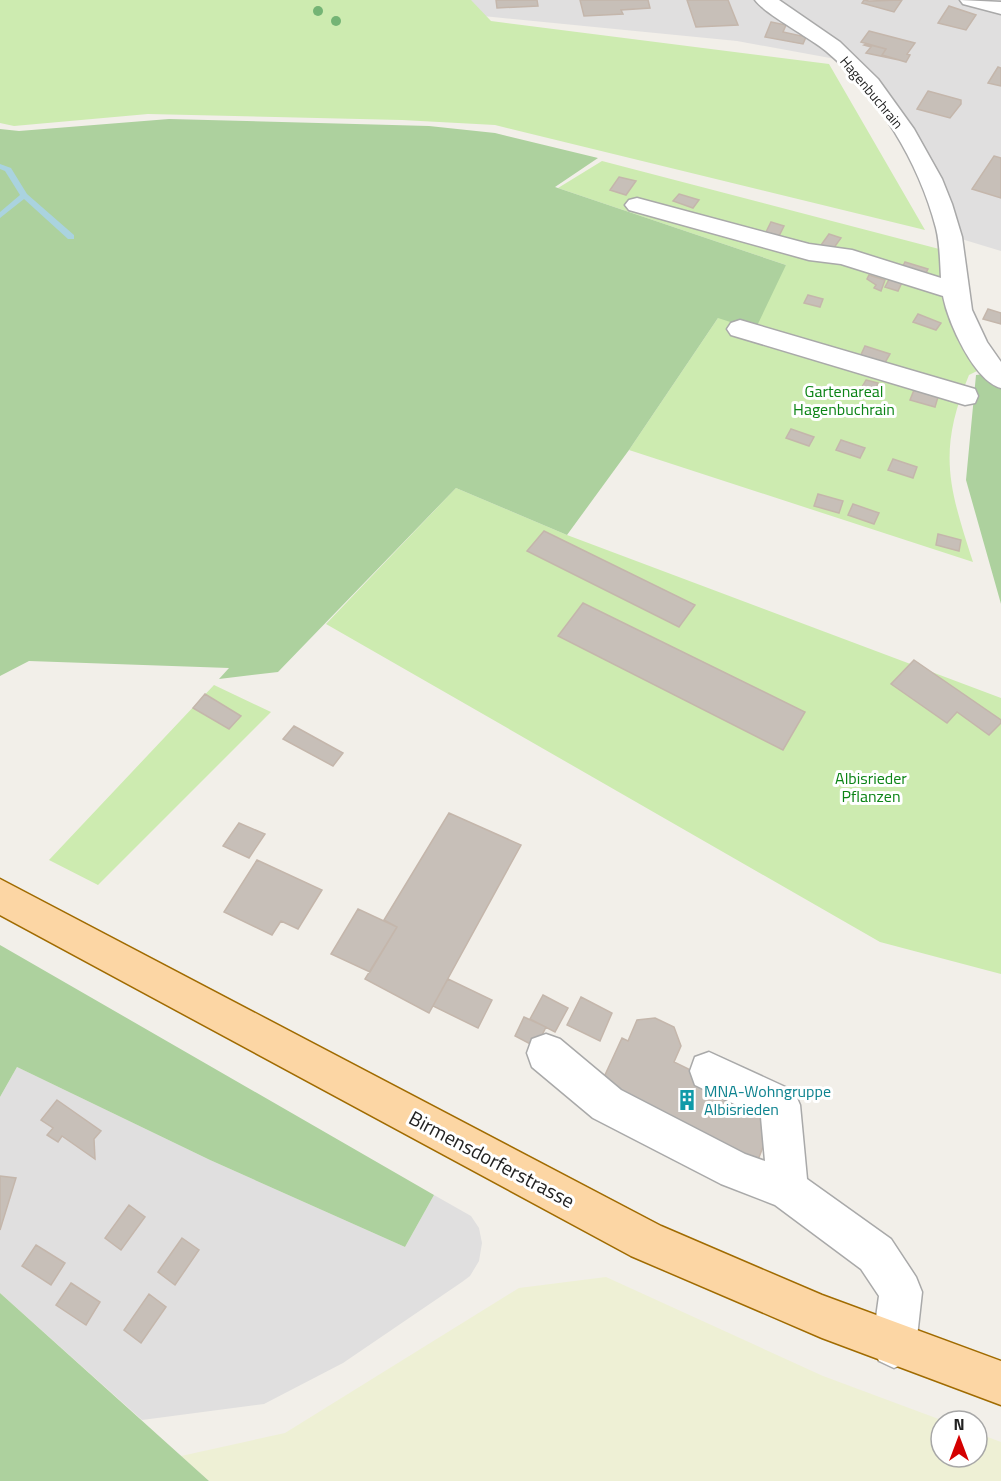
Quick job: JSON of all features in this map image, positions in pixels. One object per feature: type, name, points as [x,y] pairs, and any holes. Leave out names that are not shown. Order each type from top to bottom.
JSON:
[{"type":"main road","name":"Birmensdorferstrasse","points":[[0,896],[646,1241],[743,1286],[894,1346],[1001,1383]]},
{"type":"street","name":"Hagenbuchrain","points":[[765,0],[834,47],[896,117],[933,186],[952,248],[957,302],[980,354],[997,370]]},
{"type":"street","points":[[970,0],[1001,8]]},
{"type":"street","points":[[637,205],[809,252],[843,256],[956,291]]},
{"type":"street","points":[[740,329],[965,396]]},
{"type":"street","points":[[546,1053],[607,1104],[735,1170],[788,1190],[876,1254],[901,1292],[894,1346]]},
{"type":"street","points":[[709,1071],[780,1105],[788,1190]]},
{"type":"shaded area","points":[[462,0],[1001,0],[1001,251],[958,238],[905,118],[841,60],[737,41],[483,16]]},
{"type":"shaded area","points":[[17,1067],[210,1160],[405,1247],[434,1195],[471,1216],[479,1228],[482,1243],[479,1261],[470,1276],[462,1282],[343,1363],[264,1404],[142,1420],[0,1293],[0,1097]]},
{"type":"green space","points":[[0,0],[471,0],[491,21],[829,64],[925,230],[495,125],[402,120],[148,114],[14,126],[0,123]]},
{"type":"green space","points":[[169,119],[429,126],[495,133],[598,158],[555,187],[786,265],[755,330],[718,318],[629,450],[567,535],[456,488],[278,672],[219,679],[229,668],[29,661],[0,676],[0,129],[19,131]]},
{"type":"green space","name":"Gartenareal Hagenbuchrain","points":[[602,161],[943,250],[977,366],[977,371],[969,375],[959,402],[950,448],[953,490],[973,562],[629,450],[718,318],[786,265],[558,188]]},
{"type":"green space","points":[[985,374],[1001,389],[1001,604],[966,480],[976,375]]},
{"type":"green space","name":"Albisrieder Pflanzen","points":[[456,488],[567,535],[1001,698],[1001,974],[880,942],[326,624]]},
{"type":"green space","points":[[214,685],[271,712],[98,885],[49,860]]},
{"type":"green space","points":[[0,945],[434,1195],[405,1247],[210,1160],[17,1067],[0,1097]]},
{"type":"green space","points":[[606,1277],[823,1376],[929,1415],[929,1469],[989,1469],[989,1438],[1001,1442],[1001,1481],[209,1481],[181,1456],[285,1433],[519,1288]]},
{"type":"green space","points":[[0,1293],[209,1481],[0,1481]]},
{"type":"building","points":[[496,0],[537,0],[538,6],[497,8]]},
{"type":"building","points":[[580,0],[648,0],[650,8],[621,10],[623,14],[584,16]]},
{"type":"building","points":[[687,0],[728,0],[738,25],[696,27]]},
{"type":"building","points":[[864,0],[902,0],[894,12],[862,3]]},
{"type":"building","points":[[949,6],[976,15],[966,30],[938,23]]},
{"type":"building","points":[[771,22],[786,25],[783,32],[806,37],[803,44],[765,37]]},
{"type":"building","points":[[869,31],[915,43],[907,54],[910,55],[906,62],[882,55],[886,49],[861,42]]},
{"type":"building","points":[[864,45],[886,49],[882,55],[899,60],[866,53],[871,47]]},
{"type":"building","points":[[998,67],[1001,68],[1001,86],[988,83]]},
{"type":"building","points":[[928,91],[961,100],[961,104],[950,118],[917,109]]},
{"type":"building","points":[[994,156],[1001,158],[1001,198],[972,189]]},
{"type":"building","points":[[619,177],[636,181],[626,195],[610,190]]},
{"type":"building","points":[[679,194],[699,200],[693,208],[673,201]]},
{"type":"building","points":[[771,222],[784,226],[779,236],[766,232]]},
{"type":"building","points":[[829,234],[841,238],[833,249],[821,245]]},
{"type":"building","points":[[905,262],[928,269],[924,277],[901,270]]},
{"type":"building","points":[[892,274],[904,278],[898,291],[885,287]]},
{"type":"building","points":[[869,275],[885,280],[881,291],[874,288],[876,285],[867,279]]},
{"type":"building","points":[[808,295],[823,299],[820,307],[804,303]]},
{"type":"building","points":[[988,309],[1001,313],[1001,324],[983,319]]},
{"type":"building","points":[[918,314],[941,323],[936,330],[913,322]]},
{"type":"building","points":[[865,346],[890,354],[883,366],[859,359]]},
{"type":"building","points":[[866,380],[878,383],[875,390],[862,387]]},
{"type":"building","points":[[914,390],[938,397],[935,407],[910,400]]},
{"type":"building","points":[[791,429],[814,437],[809,446],[786,438]]},
{"type":"building","points":[[841,440],[865,448],[860,458],[836,450]]},
{"type":"building","points":[[893,459],[917,467],[913,478],[888,470]]},
{"type":"building","points":[[818,494],[843,501],[839,513],[814,506]]},
{"type":"building","points":[[853,504],[879,513],[874,524],[848,515]]},
{"type":"building","points":[[544,531],[695,605],[679,627],[527,551]]},
{"type":"building","points":[[938,534],[961,540],[959,551],[936,545]]},
{"type":"building","points":[[583,603],[805,712],[783,750],[558,636]]},
{"type":"building","points":[[914,660],[1001,720],[1001,723],[989,735],[957,712],[947,723],[891,684]]},
{"type":"building","points":[[205,694],[241,716],[229,729],[193,708]]},
{"type":"building","points":[[294,726],[343,753],[333,766],[283,739]]},
{"type":"building","points":[[449,813],[521,845],[429,1013],[365,979],[397,927],[384,920]]},
{"type":"building","points":[[239,823],[265,834],[249,858],[223,846]]},
{"type":"building","points":[[257,860],[322,890],[298,929],[281,921],[272,935],[224,912]]},
{"type":"building","points":[[358,909],[397,927],[370,972],[331,954]]},
{"type":"building","points":[[448,979],[492,1000],[478,1028],[433,1006]]},
{"type":"building","points":[[543,995],[568,1008],[555,1032],[530,1019]]},
{"type":"building","points":[[581,997],[612,1013],[600,1041],[567,1025]]},
{"type":"building","points":[[524,1017],[546,1027],[536,1047],[515,1036]]},
{"type":"building","name":"MNA-Wohngruppe Albisrieden","points":[[655,1018],[674,1027],[681,1046],[674,1062],[776,1112],[755,1168],[599,1088],[622,1038],[628,1041],[637,1020]]},
{"type":"building","points":[[57,1100],[101,1131],[94,1139],[95,1159],[62,1136],[58,1142],[47,1135],[53,1128],[41,1120]]},
{"type":"building","points":[[0,1176],[16,1178],[0,1230]]},
{"type":"building","points":[[129,1205],[145,1217],[121,1250],[105,1238]]},
{"type":"building","points":[[182,1238],[199,1250],[175,1285],[158,1272]]},
{"type":"building","points":[[36,1245],[65,1263],[51,1285],[22,1266]]},
{"type":"building","points":[[71,1283],[100,1302],[86,1325],[56,1305]]},
{"type":"building","points":[[149,1294],[166,1307],[141,1343],[124,1330]]},
{"type":"waterway","points":[[0,166],[8,170],[24,195]]},
{"type":"waterway","points":[[0,216],[24,195]]},
{"type":"waterway","points":[[24,195],[71,237]]},
{"type":"place","name":"MNA-Wohngruppe Albisrieden","points":[[687,1100]]}]
